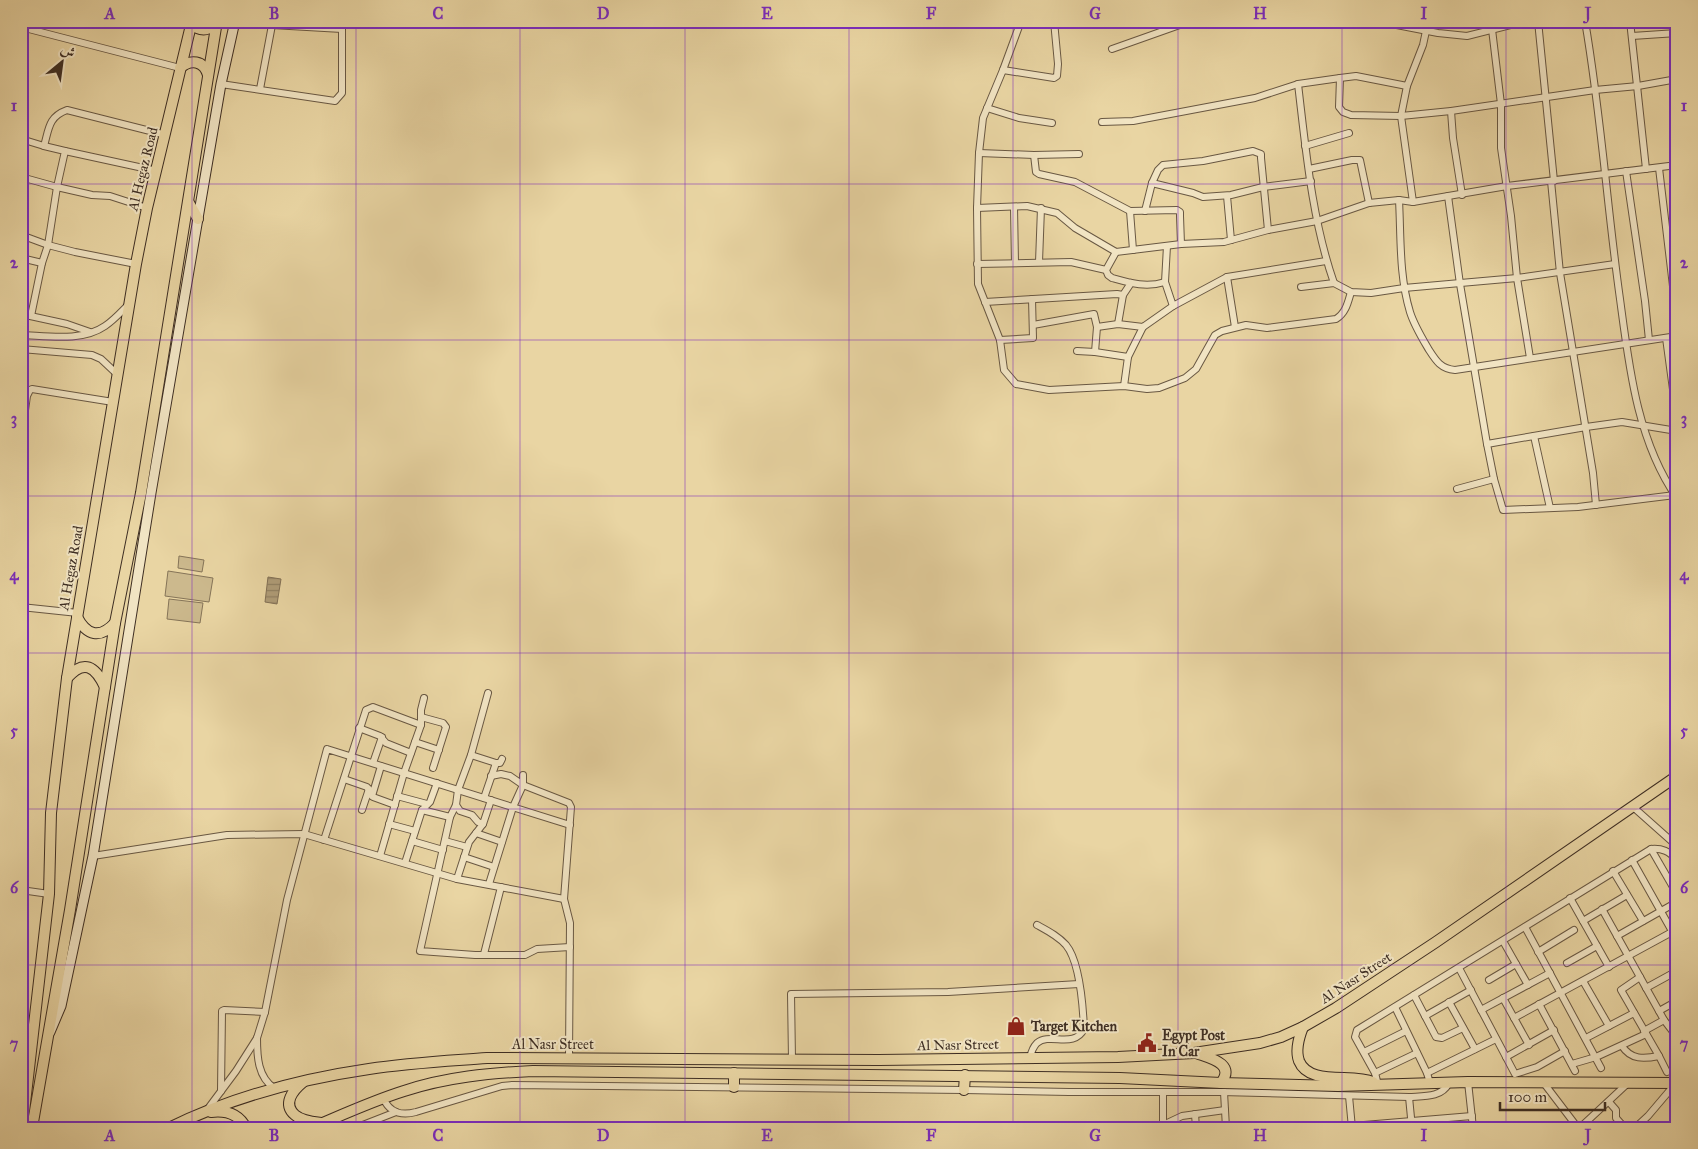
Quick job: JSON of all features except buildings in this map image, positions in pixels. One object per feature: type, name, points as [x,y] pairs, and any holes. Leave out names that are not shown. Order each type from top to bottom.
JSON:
[{"type":"main road","points":[[193,21],[197,28],[204,30],[210,28],[217,21]]},
{"type":"main road","name":"Al Hegaz Road","points":[[21,1126],[39,990],[49,894],[51,813],[67,678],[136,264],[147,208],[193,21]]},
{"type":"main road","points":[[32,1128],[70,910],[115,623],[141,493],[217,21]]},
{"type":"main road","points":[[48,1036],[55,1024],[61,1006],[93,856],[151,494],[221,84],[235,21]]},
{"type":"main road","points":[[180,68],[189,62],[195,62],[204,66],[208,75]]},
{"type":"main road","points":[[189,203],[198,220]]},
{"type":"main road","points":[[77,615],[82,628],[90,632],[102,633],[115,623]]},
{"type":"main road","points":[[67,678],[78,668],[85,666],[94,670],[105,688]]},
{"type":"main road","name":"Al Nasr Street","points":[[169,1128],[233,1100],[274,1088],[368,1069],[427,1062],[487,1058],[879,1060],[1118,1057],[1194,1053],[1260,1043],[1281,1037],[1303,1027],[1336,1008],[1436,942],[1677,776]]},
{"type":"main road","points":[[1303,1027],[1297,1052],[1298,1058],[1305,1069],[1316,1075],[1360,1078],[1378,1085]]},
{"type":"main road","points":[[1194,1053],[1218,1061],[1223,1066],[1225,1075],[1222,1087]]},
{"type":"main road","name":"Al Nasr Street","points":[[311,1128],[383,1098],[437,1082],[501,1072],[564,1071],[1120,1078],[1222,1087],[1449,1083],[1517,1078],[1543,1082],[1676,1083]]},
{"type":"main road","points":[[734,1073],[734,1087]]},
{"type":"main road","points":[[964,1090],[965,1076]]},
{"type":"main road","points":[[304,1082],[296,1087],[291,1095],[290,1108],[301,1119],[323,1123]]},
{"type":"main road","points":[[203,1113],[228,1112],[237,1117],[246,1128]]},
{"type":"street","points":[[36,30],[39,21]]},
{"type":"street","points":[[248,21],[272,25],[342,29]]},
{"type":"street","points":[[221,84],[335,101],[341,96],[343,79],[342,21]]},
{"type":"street","points":[[1021,21],[983,118],[979,153],[977,208],[978,284],[1000,340],[1004,370],[1016,384],[1049,390],[1124,386],[1147,389],[1159,388],[1185,378],[1196,369],[1215,335],[1222,331],[1246,324],[1267,328],[1336,318],[1342,316],[1351,292]]},
{"type":"street","points":[[1003,70],[1054,78],[1057,76],[1058,64],[1054,21]]},
{"type":"street","points":[[1112,49],[1191,21]]},
{"type":"street","points":[[1376,21],[1467,36],[1527,21]]},
{"type":"street","points":[[1413,202],[1402,116],[1407,86],[1423,45],[1426,30],[1425,21]]},
{"type":"street","points":[[1490,21],[1501,104],[1501,148],[1517,278],[1530,358]]},
{"type":"street","points":[[1538,21],[1560,273],[1586,427],[1596,505]]},
{"type":"street","points":[[1448,196],[1460,284],[1487,444],[1503,510],[1596,505],[1676,496],[1649,445],[1642,425],[1626,344],[1585,21]]},
{"type":"street","points":[[1630,21],[1646,169]]},
{"type":"street","points":[[260,89],[272,25]]},
{"type":"street","points":[[21,27],[180,68]]},
{"type":"street","points":[[1632,36],[1677,33]]},
{"type":"street","points":[[1102,122],[1133,121],[1255,98],[1298,84],[1356,76],[1407,86]]},
{"type":"street","points":[[1340,78],[1338,107],[1351,116],[1402,116],[1451,111],[1677,79]]},
{"type":"street","points":[[1298,84],[1305,146],[1317,221],[1326,261],[1334,283]]},
{"type":"street","points":[[987,108],[1019,118],[1052,123]]},
{"type":"street","points":[[44,146],[51,120],[57,114],[66,110],[166,136]]},
{"type":"street","points":[[1451,111],[1453,138],[1462,195]]},
{"type":"street","points":[[1305,146],[1349,133]]},
{"type":"street","points":[[21,139],[65,151],[157,171]]},
{"type":"street","points":[[31,316],[42,263],[48,245],[65,151]]},
{"type":"street","points":[[1145,211],[1152,183],[1158,170],[1163,165],[1203,161],[1253,151],[1260,154],[1268,230]]},
{"type":"street","points":[[979,153],[1079,154]]},
{"type":"street","points":[[1034,155],[1036,172],[1075,182],[1130,211],[1177,210],[1180,212],[1182,244]]},
{"type":"street","points":[[1309,169],[1360,160],[1369,203]]},
{"type":"street","points":[[977,208],[1041,208],[1057,213],[1075,228],[1116,252],[1231,240],[1268,230],[1317,221],[1369,203],[1399,200],[1413,202],[1507,186],[1677,165]]},
{"type":"street","points":[[1659,168],[1677,320]]},
{"type":"street","points":[[1626,171],[1649,340]]},
{"type":"street","points":[[21,177],[92,195],[110,196],[147,208]]},
{"type":"street","points":[[1152,183],[1199,196],[1226,196],[1263,187],[1311,182]]},
{"type":"street","points":[[1226,196],[1231,240]]},
{"type":"street","points":[[1399,200],[1404,288],[1410,313],[1421,336],[1438,363],[1449,370],[1677,336]]},
{"type":"street","points":[[1014,207],[1014,264]]},
{"type":"street","points":[[1039,262],[1041,208]]},
{"type":"street","points":[[1130,211],[1133,250]]},
{"type":"street","points":[[21,236],[48,245],[136,264]]},
{"type":"street","points":[[1167,246],[1165,282],[1173,306]]},
{"type":"street","points":[[1106,270],[1116,252]]},
{"type":"street","points":[[21,258],[42,263]]},
{"type":"street","points":[[1124,386],[1128,357],[1143,326],[1173,306],[1227,277],[1326,261]]},
{"type":"street","points":[[977,264],[1071,262],[1106,270]]},
{"type":"street","points":[[1301,286],[1334,283],[1351,292],[1371,293],[1560,273],[1615,264]]},
{"type":"street","points":[[1106,270],[1112,278],[1131,283],[1155,285],[1165,282]]},
{"type":"street","points":[[1227,277],[1235,327]]},
{"type":"street","points":[[1118,324],[1123,296],[1131,283]]},
{"type":"street","points":[[985,302],[1117,294],[1123,296]]},
{"type":"street","points":[[1000,340],[1033,338],[1032,299]]},
{"type":"street","points":[[21,335],[76,336],[91,333],[105,326],[129,304]]},
{"type":"street","points":[[21,314],[67,324],[91,333]]},
{"type":"street","points":[[1033,325],[1094,314],[1097,326],[1095,352]]},
{"type":"street","points":[[1097,326],[1118,324],[1143,326]]},
{"type":"street","points":[[1666,338],[1677,418]]},
{"type":"street","points":[[21,349],[92,354],[101,359],[117,374]]},
{"type":"street","points":[[1077,352],[1095,352],[1128,357]]},
{"type":"street","points":[[21,439],[27,396],[32,389],[113,402]]},
{"type":"street","points":[[1487,444],[1622,422],[1677,431]]},
{"type":"street","points":[[1534,436],[1550,508]]},
{"type":"street","points":[[1457,489],[1494,479]]},
{"type":"street","points":[[21,607],[77,615]]},
{"type":"street","points":[[488,693],[458,790],[456,805],[450,817],[420,951],[525,955],[537,949],[570,947]]},
{"type":"street","points":[[380,856],[404,773],[421,725],[424,698]]},
{"type":"street","points":[[324,840],[366,710],[373,707],[421,725]]},
{"type":"street","points":[[421,716],[443,723],[446,729],[433,768]]},
{"type":"street","points":[[359,728],[382,737],[386,743],[411,753]]},
{"type":"street","points":[[373,763],[382,737]]},
{"type":"street","points":[[415,742],[439,750]]},
{"type":"street","points":[[203,1113],[221,1092],[257,1038],[265,1012],[287,900],[327,749],[570,825]]},
{"type":"street","points":[[470,756],[496,763],[500,763],[502,759]]},
{"type":"street","points":[[484,798],[496,763]]},
{"type":"street","points":[[372,796],[381,766]]},
{"type":"street","points":[[491,776],[501,774],[510,776],[523,785],[569,803],[571,809],[564,899],[570,923],[569,1058]]},
{"type":"street","points":[[489,884],[513,807],[523,785],[523,775]]},
{"type":"street","points":[[344,779],[364,785],[369,789],[372,796],[395,805]]},
{"type":"street","points":[[405,863],[424,807],[430,802],[437,783]]},
{"type":"street","points":[[362,810],[369,789]]},
{"type":"street","points":[[397,796],[450,817]]},
{"type":"street","points":[[457,878],[467,848],[483,824],[491,800]]},
{"type":"street","points":[[456,805],[460,811],[472,815],[478,822],[483,824]]},
{"type":"street","points":[[1632,806],[1677,846]]},
{"type":"street","points":[[389,824],[415,831]]},
{"type":"street","points":[[476,833],[502,842]]},
{"type":"street","points":[[93,856],[227,835],[304,834],[457,878],[564,899]]},
{"type":"street","points":[[412,841],[443,850]]},
{"type":"street","points":[[445,841],[467,848]]},
{"type":"street","points":[[1651,849],[1677,894]]},
{"type":"street","points":[[1378,1085],[1375,1073],[1356,1037],[1357,1030],[1651,849],[1666,850],[1677,860]]},
{"type":"street","points":[[464,858],[494,867]]},
{"type":"street","points":[[1632,860],[1677,940]]},
{"type":"street","points":[[1613,871],[1643,921]]},
{"type":"street","points":[[484,954],[501,887]]},
{"type":"street","points":[[21,890],[49,894]]},
{"type":"street","points":[[1583,920],[1627,894]]},
{"type":"street","points":[[1570,898],[1609,966]]},
{"type":"street","points":[[1617,936],[1677,902]]},
{"type":"street","points":[[1602,910],[1664,1020],[1677,1036]]},
{"type":"street","points":[[1030,1058],[1034,1047],[1040,1041],[1076,1039],[1084,1029],[1079,984],[1075,966],[1067,947],[1055,934],[1037,925]]},
{"type":"street","points":[[1525,927],[1601,1068]]},
{"type":"street","points":[[1538,952],[1574,930]]},
{"type":"street","points":[[1514,1018],[1672,932]]},
{"type":"street","points":[[1503,941],[1528,985]]},
{"type":"street","points":[[1567,963],[1597,946]]},
{"type":"street","points":[[1489,980],[1516,964]]},
{"type":"street","points":[[1459,968],[1517,1078],[1565,1051]]},
{"type":"street","points":[[1646,988],[1677,971]]},
{"type":"street","points":[[1481,1010],[1550,973]]},
{"type":"street","points":[[1640,977],[1621,990],[1667,1072]]},
{"type":"street","points":[[1583,981],[1609,1026]]},
{"type":"street","points":[[792,1059],[792,994],[948,992],[1079,984]]},
{"type":"street","points":[[1425,1016],[1471,990]]},
{"type":"street","points":[[1414,995],[1435,1035],[1439,1038],[1444,1038],[1463,1028]]},
{"type":"street","points":[[1503,998],[1529,1044]]},
{"type":"street","points":[[1659,1011],[1677,1001]]},
{"type":"street","points":[[1449,1002],[1475,1049]]},
{"type":"street","points":[[1539,1004],[1575,1071]]},
{"type":"street","points":[[1395,1007],[1430,1083]]},
{"type":"street","points":[[221,1092],[222,1011],[265,1012]]},
{"type":"street","points":[[1586,1038],[1634,1013]]},
{"type":"street","points":[[1572,1064],[1596,1057],[1622,1046],[1664,1020]]},
{"type":"street","points":[[1506,1057],[1554,1030]]},
{"type":"street","points":[[1364,1052],[1406,1031]]},
{"type":"street","points":[[257,1038],[257,1051],[261,1072],[264,1079],[274,1088]]},
{"type":"street","points":[[1427,1073],[1496,1039]]},
{"type":"street","points":[[1622,1046],[1634,1057],[1659,1056]]},
{"type":"street","points":[[1375,1073],[1416,1053]]},
{"type":"street","points":[[1468,1082],[1473,1128]]},
{"type":"street","points":[[1543,1082],[1578,1128],[1628,1083]]},
{"type":"street","points":[[383,1098],[390,1109],[408,1114],[502,1086],[512,1085],[1163,1093],[1222,1087],[1349,1096],[1409,1097],[1437,1094],[1444,1090],[1449,1083]]},
{"type":"street","points":[[1635,1128],[1648,1116],[1676,1083]]},
{"type":"street","points":[[1222,1087],[1226,1128]]},
{"type":"street","points":[[1163,1093],[1163,1126]]},
{"type":"street","points":[[1349,1096],[1352,1127],[1412,1124],[1472,1116]]},
{"type":"street","points":[[1409,1097],[1412,1124]]},
{"type":"street","points":[[1609,1102],[1616,1110],[1616,1118],[1625,1128]]},
{"type":"street","points":[[1163,1126],[1178,1117],[1224,1110]]},
{"type":"street","points":[[354,1128],[396,1112]]},
{"type":"street","points":[[1195,1114],[1196,1128]]},
{"type":"shaded area","points":[[179,556],[204,560],[202,572],[178,568]]},
{"type":"shaded area","points":[[168,571],[213,578],[209,602],[165,596]]},
{"type":"shaded area","points":[[268,577],[281,579],[277,604],[265,602]]},
{"type":"shaded area","points":[[169,599],[203,603],[200,623],[167,619]]},
{"type":"place","name":"Target Kitchen","points":[[1016,1026]]},
{"type":"place","name":"Egypt Post In Car","points":[[1147,1043]]}]
